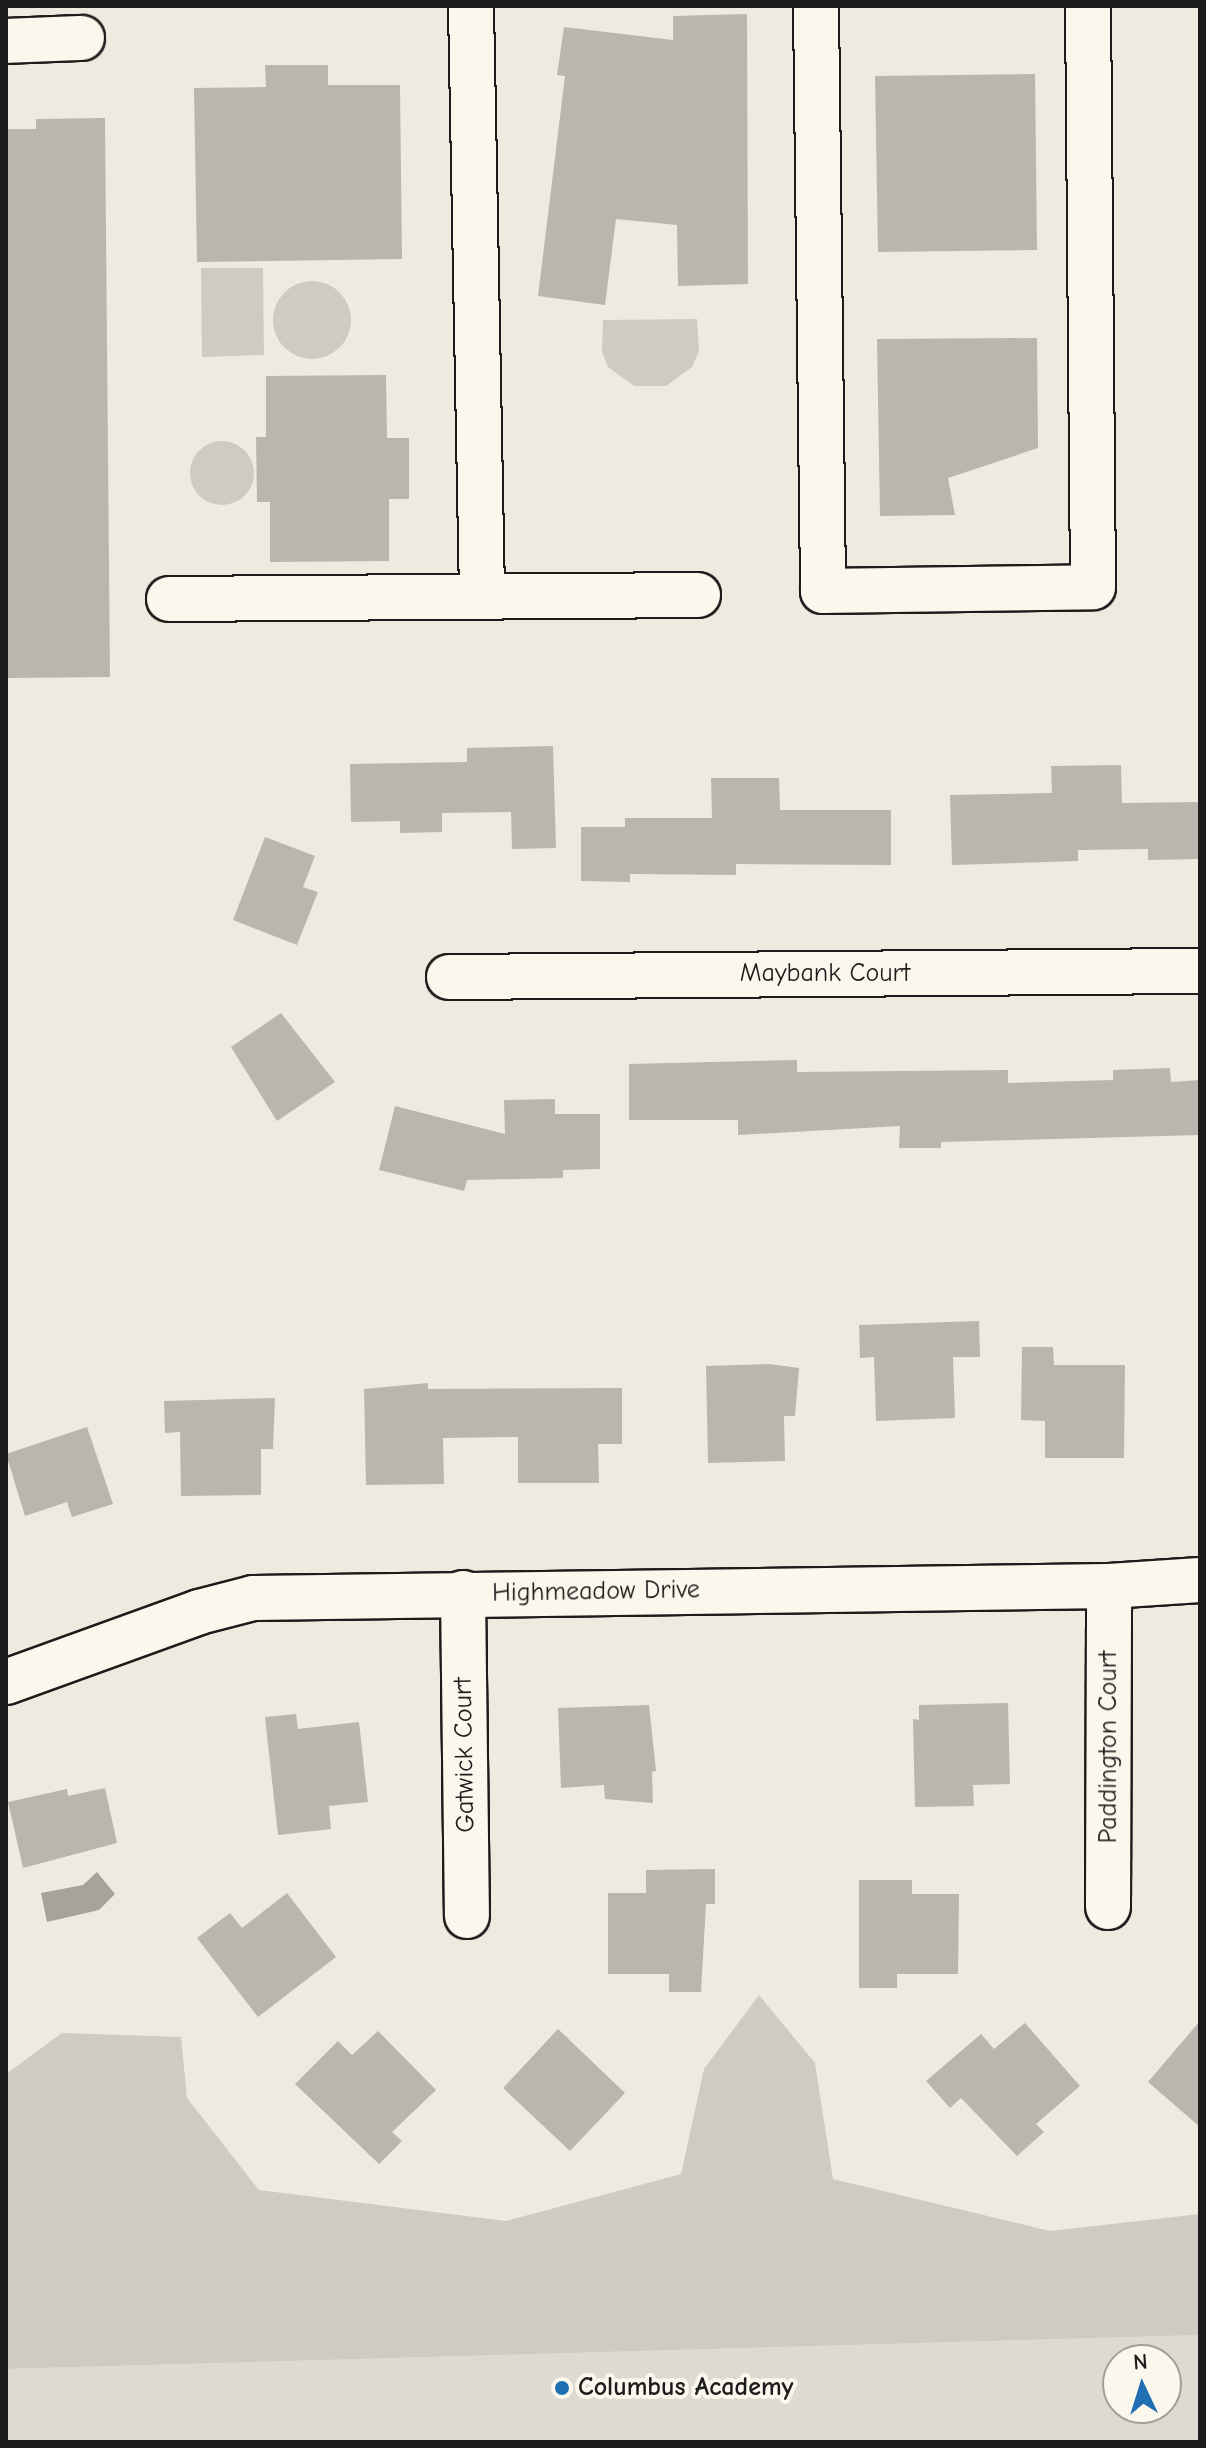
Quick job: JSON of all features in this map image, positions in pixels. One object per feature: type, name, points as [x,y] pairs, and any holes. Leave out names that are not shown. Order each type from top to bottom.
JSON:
[{"type":"street","points":[[471,6],[482,597]]},
{"type":"street","points":[[816,6],[823,591],[1093,587],[1088,6]]},
{"type":"street","points":[[6,41],[82,38]]},
{"type":"street","points":[[169,599],[698,595]]},
{"type":"street","name":"Maybank Court","points":[[449,977],[1200,971]]},
{"type":"street","name":"Highmeadow Drive","points":[[6,1682],[199,1612],[253,1598],[1109,1586],[1200,1580]]},
{"type":"street","name":"Paddington Court","points":[[1108,1907],[1109,1586]]},
{"type":"street","name":"Gatwick Court","points":[[463,1593],[467,1916]]},
{"type":"shaded area","points":[[201,268],[263,268],[264,355],[202,357]]},
{"type":"shaded area","points":[[312,281],[327,284],[344,298],[351,320],[348,335],[334,352],[312,359],[297,356],[280,342],[273,320],[276,305],[290,288]]},
{"type":"shaded area","points":[[697,319],[699,351],[692,367],[666,386],[634,386],[608,367],[602,352],[603,320]]},
{"type":"shaded area","points":[[222,441],[240,447],[248,455],[254,473],[248,491],[240,499],[222,505],[204,499],[196,491],[190,473],[196,455],[204,447]]},
{"type":"shaded area","points":[[97,1872],[115,1894],[99,1910],[47,1922],[41,1893],[83,1885]]},
{"type":"shaded area","points":[[759,1995],[815,2063],[833,2179],[1050,2231],[1200,2214],[1200,2335],[6,2369],[6,2074],[62,2033],[181,2037],[187,2098],[259,2190],[506,2221],[681,2174],[704,2069]]},
{"type":"shaded area","name":"Columbus Academy","points":[[1200,2335],[1200,2442],[6,2442],[6,2369]]},
{"type":"building","points":[[747,14],[748,284],[678,286],[677,225],[616,219],[605,305],[538,296],[565,76],[557,75],[564,27],[673,40],[673,16]]},
{"type":"building","points":[[265,65],[328,65],[328,85],[400,85],[402,259],[197,262],[194,88],[266,87]]},
{"type":"building","points":[[1035,74],[1037,250],[878,252],[875,76]]},
{"type":"building","points":[[105,118],[110,677],[6,678],[6,129],[36,129],[36,119]]},
{"type":"building","points":[[1037,338],[1038,448],[948,478],[955,515],[880,516],[877,339]]},
{"type":"building","points":[[386,375],[387,438],[409,438],[409,499],[389,499],[389,561],[270,562],[270,502],[257,502],[256,437],[266,437],[266,376]]},
{"type":"building","points":[[553,746],[556,848],[512,849],[511,812],[442,813],[442,832],[400,833],[400,821],[351,822],[350,764],[467,762],[467,748]]},
{"type":"building","points":[[1121,765],[1122,803],[1200,802],[1200,859],[1148,860],[1148,849],[1078,850],[1078,861],[952,865],[950,795],[1052,793],[1051,766]]},
{"type":"building","points":[[711,778],[779,778],[780,810],[891,810],[891,865],[736,864],[736,875],[630,874],[630,882],[581,881],[581,827],[625,827],[625,818],[712,818]]},
{"type":"building","points":[[265,837],[315,856],[303,887],[318,892],[297,945],[233,920]]},
{"type":"building","points":[[281,1013],[335,1082],[277,1121],[231,1047]]},
{"type":"building","points":[[797,1060],[797,1072],[1008,1070],[1008,1083],[1113,1080],[1113,1070],[1170,1068],[1171,1082],[1200,1080],[1200,1135],[941,1142],[941,1148],[899,1148],[900,1126],[738,1135],[738,1120],[629,1120],[629,1064]]},
{"type":"building","points":[[555,1099],[555,1114],[600,1114],[600,1169],[563,1170],[563,1178],[467,1180],[464,1191],[379,1170],[395,1106],[505,1134],[504,1100]]},
{"type":"building","points":[[979,1321],[980,1357],[953,1357],[955,1418],[876,1421],[874,1357],[860,1358],[859,1325]]},
{"type":"building","points":[[1022,1347],[1053,1347],[1054,1365],[1125,1365],[1124,1458],[1045,1458],[1045,1421],[1021,1420]]},
{"type":"building","points":[[769,1364],[799,1368],[795,1416],[784,1416],[785,1461],[708,1463],[706,1366]]},
{"type":"building","points":[[428,1383],[428,1389],[622,1388],[622,1444],[598,1444],[599,1483],[518,1483],[518,1437],[443,1438],[444,1484],[366,1485],[364,1389]]},
{"type":"building","points":[[275,1398],[273,1449],[261,1449],[261,1495],[181,1496],[180,1432],[165,1433],[164,1401]]},
{"type":"building","points":[[87,1427],[113,1504],[72,1517],[67,1502],[25,1516],[6,1454]]},
{"type":"building","points":[[1008,1703],[1010,1784],[973,1785],[974,1806],[915,1807],[913,1719],[919,1720],[919,1705]]},
{"type":"building","points":[[649,1705],[656,1771],[652,1772],[653,1803],[605,1799],[604,1785],[561,1788],[558,1708]]},
{"type":"building","points":[[296,1714],[298,1729],[359,1722],[368,1802],[329,1806],[331,1829],[278,1835],[265,1717]]},
{"type":"building","points":[[105,1788],[117,1843],[23,1868],[8,1802],[67,1789],[68,1796]]},
{"type":"building","points":[[715,1869],[715,1904],[706,1904],[701,1992],[669,1992],[669,1974],[608,1974],[608,1893],[646,1893],[646,1870]]},
{"type":"building","points":[[859,1880],[912,1880],[912,1894],[959,1894],[958,1974],[897,1974],[897,1988],[859,1988]]},
{"type":"building","points":[[287,1893],[336,1957],[258,2017],[197,1938],[230,1913],[242,1928]]},
{"type":"building","points":[[1200,2021],[1200,2127],[1148,2082]]},
{"type":"building","points":[[1025,2023],[1080,2086],[1036,2124],[1044,2132],[1017,2156],[961,2098],[950,2108],[926,2081],[981,2034],[994,2049]]},
{"type":"building","points":[[558,2029],[625,2093],[570,2151],[503,2088]]},
{"type":"building","points":[[378,2031],[436,2090],[392,2132],[402,2141],[379,2164],[295,2084],[338,2041],[352,2055]]},
{"type":"place","name":"Columbus Academy","points":[[562,2388]]}]
